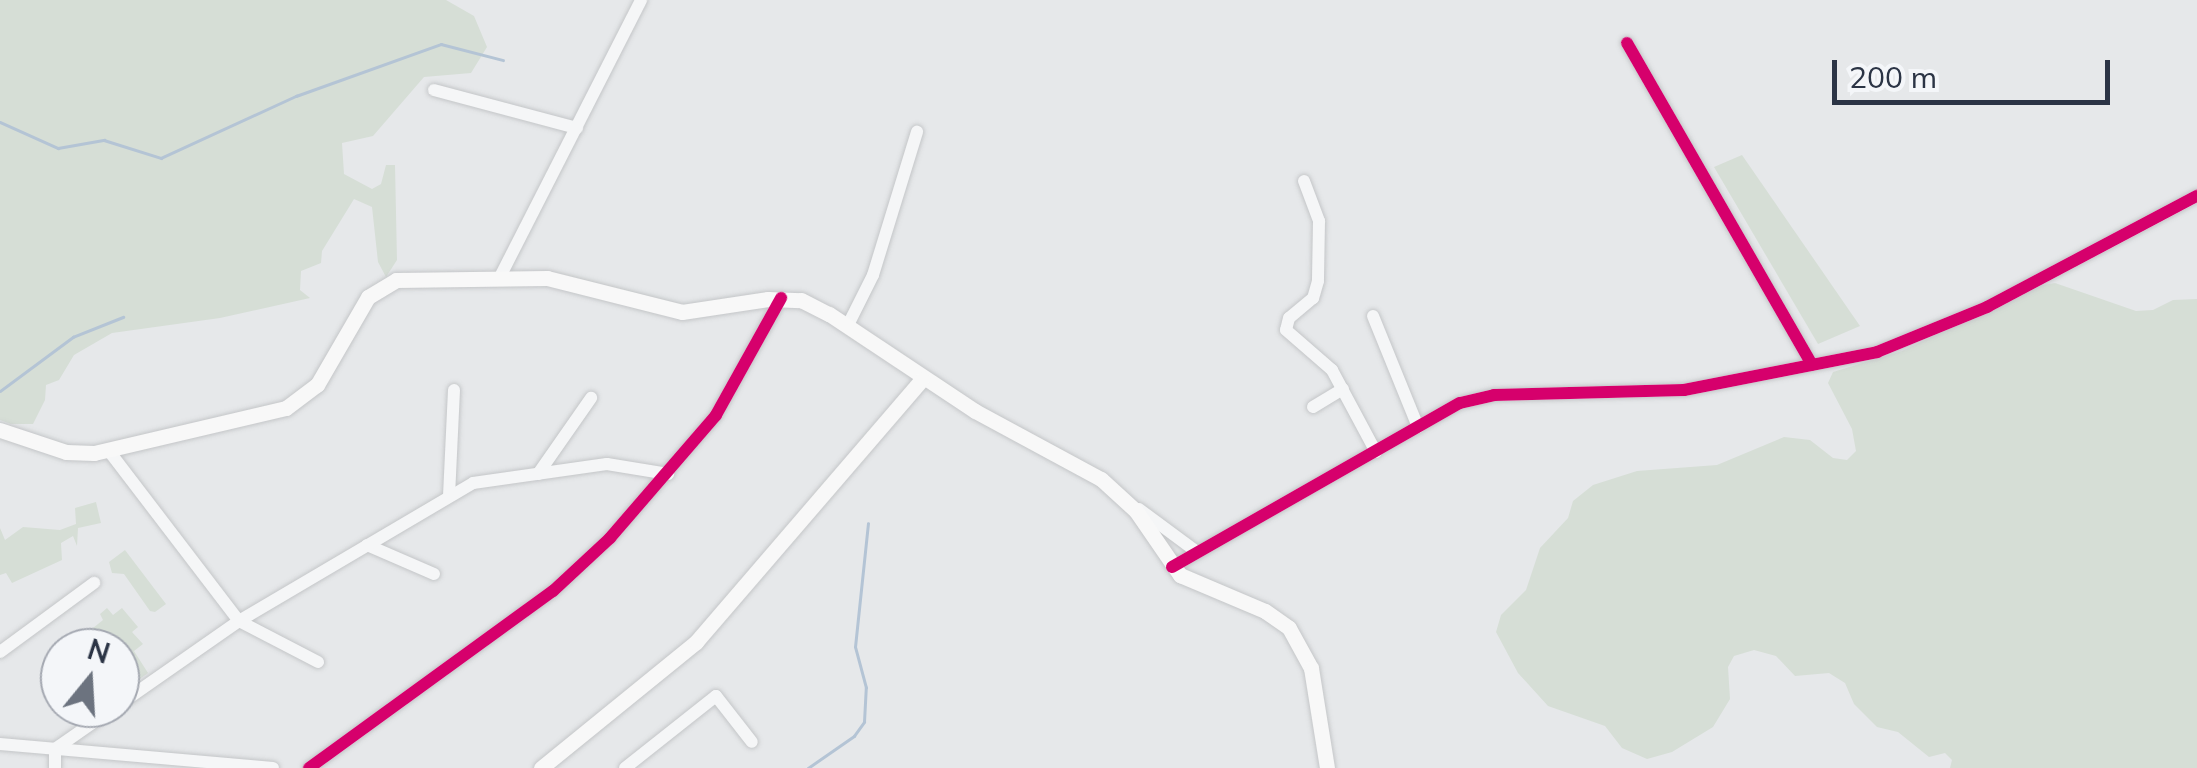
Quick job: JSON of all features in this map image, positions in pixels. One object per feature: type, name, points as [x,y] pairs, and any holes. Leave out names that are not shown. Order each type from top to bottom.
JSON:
[{"type":"main road","points":[[0,430],[66,452],[109,452],[253,418],[298,402],[325,375],[361,306],[384,284],[408,279],[558,279],[669,311],[781,298],[810,304],[922,379],[1092,473],[1126,500],[1172,567],[1191,582],[1278,619],[1298,639],[1311,668],[1327,768]]},
{"type":"main road","points":[[545,767],[696,642],[922,379]]},
{"type":"street","points":[[500,277],[641,0]]},
{"type":"street","points":[[1626,43],[1812,365]]},
{"type":"street","points":[[434,90],[576,128]]},
{"type":"street","points":[[847,327],[872,275],[917,132]]},
{"type":"street","points":[[1304,180],[1319,220],[1318,281],[1313,298],[1288,318],[1286,330],[1327,364],[1376,452]]},
{"type":"street","points":[[1172,567],[1418,427],[1480,397],[1668,392],[1877,352],[1942,328],[2197,196]]},
{"type":"street","points":[[309,768],[552,591],[610,538],[668,474],[729,395],[781,298]]},
{"type":"street","points":[[1373,316],[1418,427]]},
{"type":"street","points":[[1313,407],[1343,389]]},
{"type":"street","points":[[448,496],[454,390]]},
{"type":"street","points":[[538,474],[590,398]]},
{"type":"street","points":[[109,452],[239,622],[318,662]]},
{"type":"street","points":[[140,690],[239,622],[473,483],[607,464],[668,474]]},
{"type":"street","points":[[1126,500],[1197,552]]},
{"type":"street","points":[[367,545],[434,574]]},
{"type":"street","points":[[0,652],[94,583]]},
{"type":"street","points":[[626,768],[716,696],[752,742]]},
{"type":"street","points":[[56,749],[86,728]]},
{"type":"street","points":[[0,744],[273,768]]},
{"type":"street","points":[[55,768],[56,749]]},
{"type":"shaded area","points":[[0,0],[446,0],[474,16],[487,47],[471,73],[424,77],[373,136],[342,143],[344,174],[372,189],[381,184],[386,165],[395,165],[397,260],[386,277],[378,262],[372,207],[354,199],[322,251],[321,263],[301,271],[300,290],[310,298],[220,318],[112,333],[74,355],[59,380],[46,385],[45,400],[33,424],[11,424],[0,420]]},
{"type":"shaded area","points":[[1742,155],[1860,326],[1818,344],[1714,167]]},
{"type":"shaded area","points":[[2055,283],[2136,311],[2153,310],[2173,300],[2197,299],[2197,768],[1950,768],[1952,760],[1945,753],[1929,757],[1898,732],[1877,727],[1854,704],[1845,683],[1829,673],[1795,676],[1776,656],[1754,650],[1734,656],[1728,667],[1730,699],[1713,727],[1672,752],[1647,759],[1622,748],[1605,726],[1548,706],[1518,673],[1496,632],[1501,615],[1526,590],[1540,548],[1568,518],[1573,501],[1593,485],[1637,471],[1717,465],[1784,437],[1810,440],[1833,458],[1847,460],[1856,451],[1852,429],[1828,383],[1833,372],[1902,351],[2038,286]]},
{"type":"shaded area","points":[[96,502],[101,523],[78,528],[77,546],[73,536],[61,543],[62,560],[12,583],[6,573],[0,575],[0,528],[5,540],[23,527],[60,530],[76,524],[75,508]]},
{"type":"shaded area","points":[[125,550],[166,604],[155,612],[150,611],[124,574],[112,573],[109,562]]},
{"type":"shaded area","points":[[107,608],[113,615],[122,608],[138,627],[93,628],[103,620],[100,614]]},
{"type":"shaded area","points":[[140,660],[148,673],[140,679]]},
{"type":"waterway","points":[[0,122],[58,148],[104,140],[161,158],[296,96],[441,44],[503,60]]},
{"type":"waterway","points":[[0,391],[73,337],[123,317]]},
{"type":"waterway","points":[[808,768],[854,736],[864,722],[866,688],[855,647],[868,524]]},
{"type":"cycle path","points":[[1627,43],[1812,365]]},
{"type":"cycle path","points":[[1172,567],[1460,403],[1494,395],[1684,390],[1877,352],[1987,307],[2197,196]]},
{"type":"cycle path","points":[[309,768],[553,591],[610,538],[716,415],[781,298]]}]
